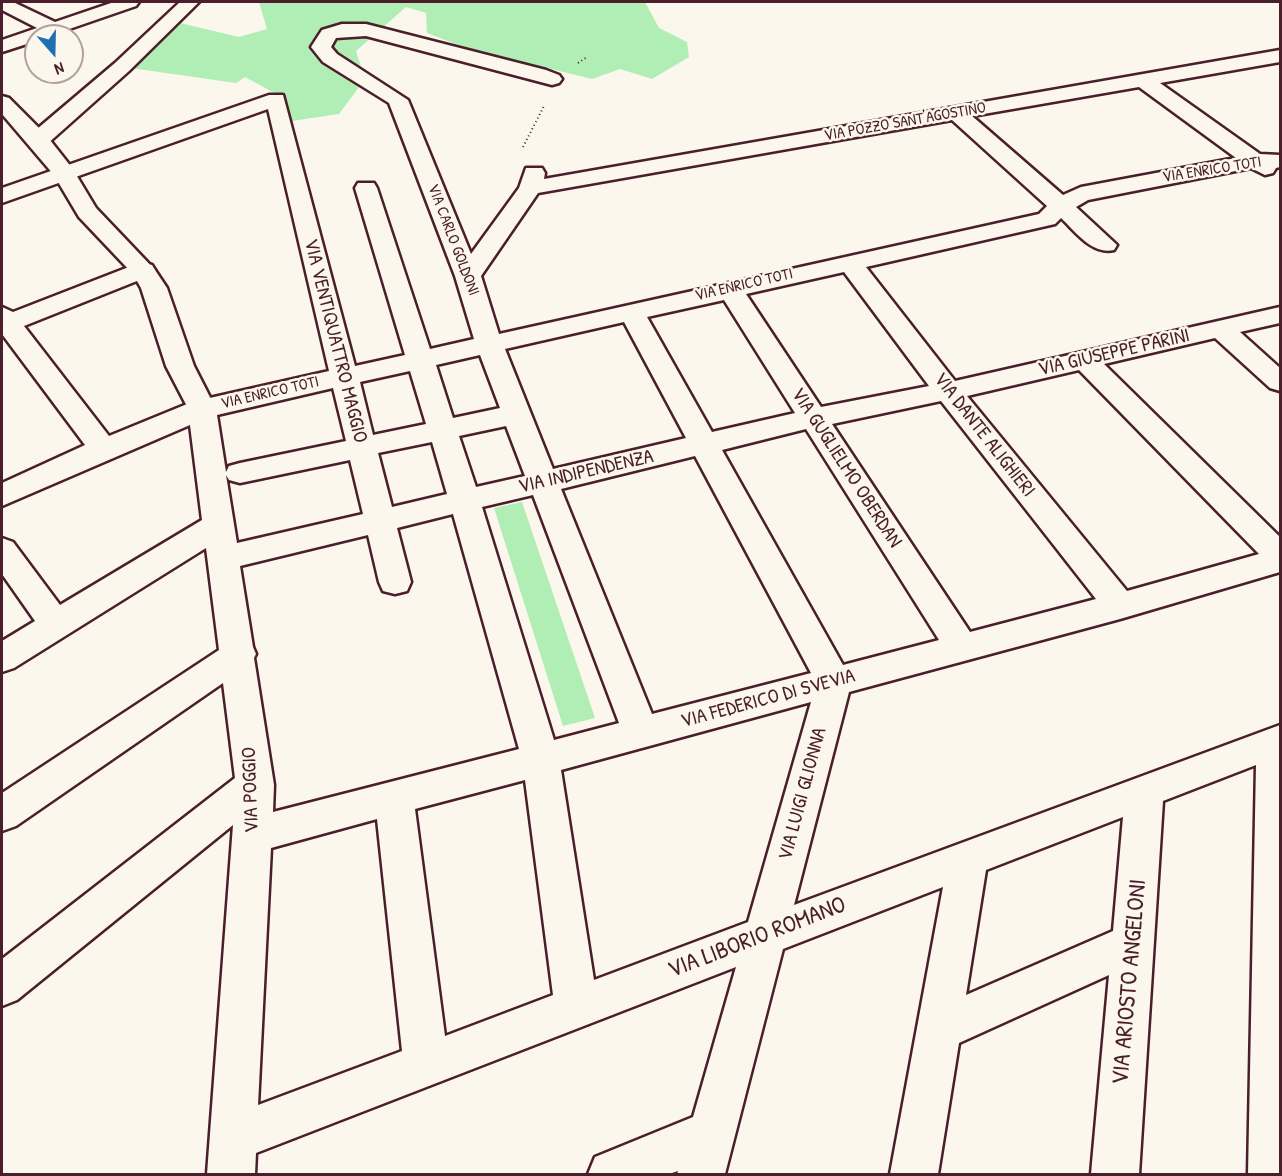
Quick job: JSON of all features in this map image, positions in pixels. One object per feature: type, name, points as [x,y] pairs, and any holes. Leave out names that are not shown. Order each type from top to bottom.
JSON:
[{"type":"street","points":[[65,24],[130,2]]},
{"type":"street","points":[[38,140],[122,67],[190,2]]},
{"type":"street","points":[[2,3],[45,24]]},
{"type":"street","name":"VIA CARLO GOLDONI","points":[[552,79],[366,30],[342,30],[329,34],[321,47],[330,58],[398,100],[468,276],[489,344],[640,733]]},
{"type":"street","points":[[2,46],[24,38]]},
{"type":"street","name":"VIA POZZO SANT'AGOSTINO","points":[[532,180],[956,113],[1281,56]]},
{"type":"street","points":[[1142,80],[1281,179]]},
{"type":"street","name":"VIA VENTIQUATTRO MAGGIO","points":[[64,173],[276,99],[395,582]]},
{"type":"street","name":"VIA POGGIO","points":[[2,103],[38,140],[64,173],[87,212],[143,270],[154,288],[180,366],[202,409],[255,785],[254,835],[232,1156]]},
{"type":"street","points":[[956,113],[1105,245]]},
{"type":"street","name":"VIA ENRICO TOTI","points":[[2,495],[103,448],[202,409],[1047,219],[1061,206],[1081,194],[1254,161],[1281,161]]},
{"type":"street","points":[[2,196],[64,173]]},
{"type":"street","points":[[468,276],[532,180]]},
{"type":"street","points":[[366,188],[465,501],[541,759],[576,1006]]},
{"type":"street","name":"VIA DANTE ALIGHIERI","points":[[849,262],[948,391],[1120,606]]},
{"type":"street","points":[[103,448],[4,322],[143,270]]},
{"type":"street","name":"VIA GUGLIELMO OBERDAN","points":[[730,289],[963,648]]},
{"type":"street","points":[[631,311],[834,682]]},
{"type":"street","name":"VIA GIUSEPPE PARINI","points":[[948,391],[1281,315]]},
{"type":"street","points":[[1221,329],[1281,382]]},
{"type":"street","points":[[1085,360],[1281,558]]},
{"type":"street","name":"VIA INDIPENDENZA","points":[[2,658],[56,625],[221,542],[380,521],[814,418],[948,391]]},
{"type":"street","points":[[240,473],[517,414]]},
{"type":"street","points":[[2,550],[56,625]]},
{"type":"street","name":"VIA FEDERICO DI SVEVIA","points":[[254,835],[1120,606],[1281,558]]},
{"type":"street","points":[[2,814],[238,654]]},
{"type":"street","name":"VIA LUIGI GLIONNA","points":[[706,1154],[834,682]]},
{"type":"street","points":[[1272,1174],[1278,741]]},
{"type":"street","name":"VIA LIBORIO ROMANO","points":[[232,1156],[426,1065],[576,1006],[1278,741]]},
{"type":"street","points":[[2,985],[255,785]]},
{"type":"street","name":"VIA ARIOSTO ANGELONI","points":[[1114,1174],[1145,790]]},
{"type":"street","points":[[394,798],[426,1065]]},
{"type":"street","points":[[914,1174],[968,857]]},
{"type":"street","points":[[938,1030],[1133,943]]},
{"type":"street","points":[[612,1174],[706,1154]]},
{"type":"path","points":[[532,180],[520,154],[533,123],[550,92],[552,79],[587,57]]},
{"type":"green space","points":[[259,2],[645,2],[659,28],[687,42],[689,57],[652,79],[620,69],[592,79],[466,48],[427,33],[426,13],[406,7],[356,51],[365,79],[339,114],[292,121],[284,98],[245,77],[236,83],[131,68],[180,23],[239,37],[267,29]]},
{"type":"green space","points":[[522,502],[595,718],[563,726],[494,508]]}]
